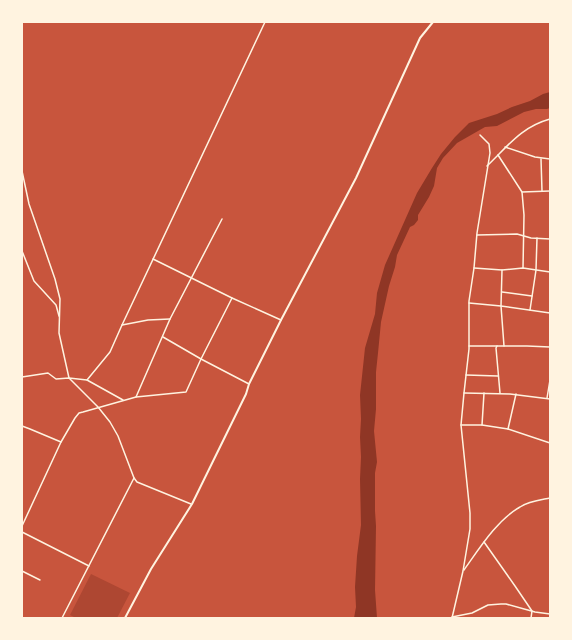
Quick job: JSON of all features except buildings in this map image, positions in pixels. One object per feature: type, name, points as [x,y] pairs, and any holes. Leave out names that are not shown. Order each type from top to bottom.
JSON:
[{"type":"street","points":[[87,380],[110,352],[266,22]]},
{"type":"street","points":[[125,618],[151,569],[192,504],[281,320],[356,178],[420,38],[433,22]]},
{"type":"street","points":[[487,166],[514,138],[528,128],[550,119]]},
{"type":"street","points":[[480,135],[489,144],[490,153],[477,235],[469,303],[469,349],[461,425],[470,513],[470,529],[463,571],[452,617],[472,613],[488,605],[501,604],[550,614]]},
{"type":"street","points":[[506,147],[535,157],[550,159]]},
{"type":"street","points":[[498,155],[522,192],[524,215],[523,268]]},
{"type":"street","points":[[542,158],[542,191]]},
{"type":"street","points":[[22,171],[29,204],[55,279],[60,299],[59,333],[69,378],[98,407],[110,422],[118,436],[134,478],[137,482],[192,504]]},
{"type":"street","points":[[522,192],[550,191]]},
{"type":"street","points":[[136,397],[170,319],[222,219]]},
{"type":"street","points":[[477,235],[517,234],[550,239]]},
{"type":"street","points":[[530,310],[536,270],[537,238]]},
{"type":"street","points":[[22,251],[34,281],[56,306],[60,319]]},
{"type":"street","points":[[153,259],[232,298],[281,320]]},
{"type":"street","points":[[474,268],[502,270],[523,268],[550,272]]},
{"type":"street","points":[[502,270],[501,306],[504,346]]},
{"type":"street","points":[[502,292],[532,296]]},
{"type":"street","points":[[22,526],[61,442],[79,413],[136,397],[186,392],[232,298]]},
{"type":"street","points":[[469,303],[550,313]]},
{"type":"street","points":[[122,325],[148,320],[170,319]]},
{"type":"street","points":[[163,337],[249,384]]},
{"type":"street","points":[[469,346],[550,347]]},
{"type":"street","points":[[497,346],[500,393]]},
{"type":"street","points":[[22,377],[48,373],[56,379],[69,378],[87,380],[123,400]]},
{"type":"street","points":[[466,375],[499,376]]},
{"type":"street","points":[[547,398],[550,380]]},
{"type":"street","points":[[464,393],[500,393],[550,398]]},
{"type":"street","points":[[482,425],[484,393]]},
{"type":"street","points":[[508,429],[516,394]]},
{"type":"street","points":[[461,425],[482,425],[508,429],[550,443]]},
{"type":"street","points":[[22,426],[61,442]]},
{"type":"street","points":[[62,618],[134,478]]},
{"type":"street","points":[[463,571],[504,518],[521,506],[533,501],[550,498]]},
{"type":"street","points":[[22,532],[89,566]]},
{"type":"street","points":[[484,542],[532,611]]},
{"type":"street","points":[[22,571],[40,580]]},
{"type":"street","points":[[530,618],[532,611]]},
{"type":"shaded area","points":[[550,92],[550,108],[524,112],[497,126],[485,127],[457,143],[443,158],[437,168],[434,186],[429,197],[418,215],[418,220],[410,227],[397,255],[381,322],[376,372],[376,409],[374,431],[377,462],[375,473],[375,590],[377,618],[354,618],[356,607],[355,587],[357,556],[361,525],[360,395],[365,348],[375,314],[377,293],[385,265],[417,193],[441,154],[455,137],[469,123],[497,114]]},
{"type":"shaded area","points":[[91,574],[130,593],[117,618],[76,618],[70,615]]}]
